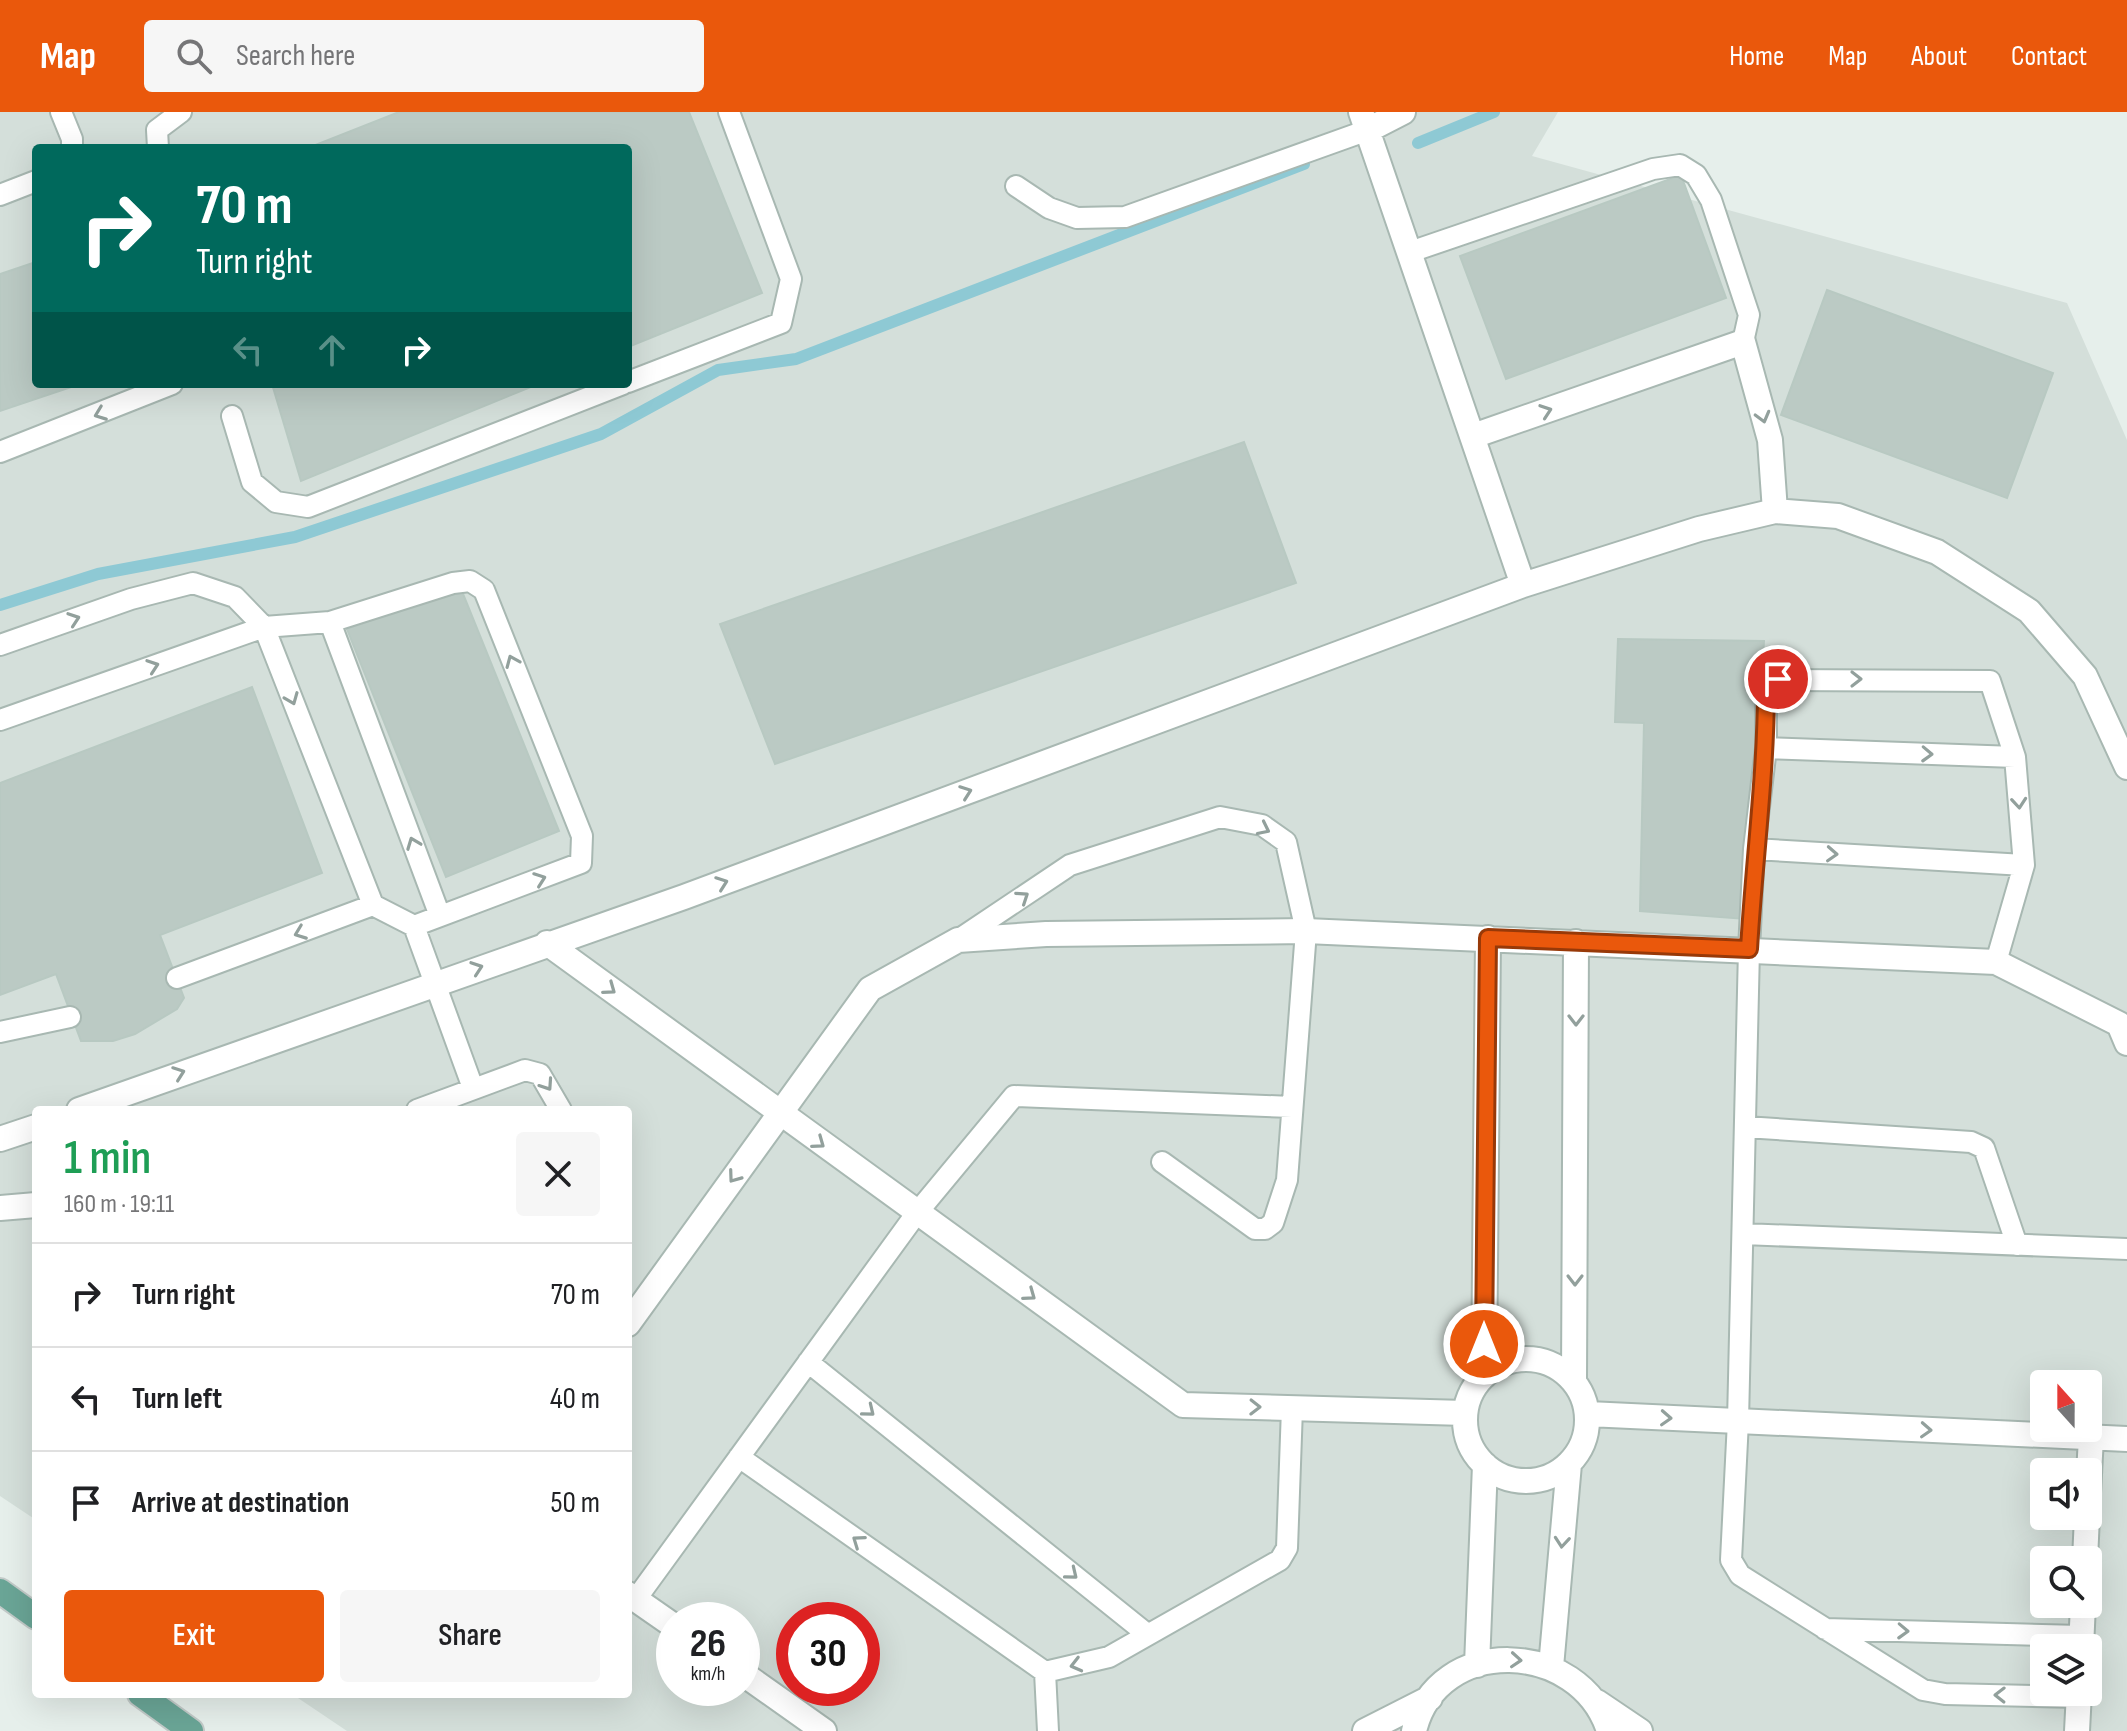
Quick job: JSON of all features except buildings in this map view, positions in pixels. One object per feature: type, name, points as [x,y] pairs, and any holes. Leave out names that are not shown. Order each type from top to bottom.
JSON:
[{"type":"main road","points":[[0,1591],[32,1614]]},
{"type":"main road","points":[[146,1698],[191,1731]]},
{"type":"street","points":[[1403,112],[1364,121],[1523,585]]},
{"type":"street","points":[[1473,436],[1743,342],[1770,440],[1775,511]]},
{"type":"street","points":[[118,1102],[433,983],[684,897],[1523,585],[1699,529],[1775,511],[1838,516],[1937,552],[2029,611],[2085,676],[2127,767]]},
{"type":"street","points":[[632,1318],[870,989],[958,940],[1046,934],[1306,931],[1996,962],[2119,1024],[2127,1043]]},
{"type":"street","points":[[1484,1376],[1488,938]]},
{"type":"street","points":[[1574,1381],[1559,1368],[1540,1360],[1521,1359],[1501,1364],[1484,1376],[1472,1392],[1465,1413],[1466,1432],[1473,1450],[1485,1465],[1517,1481],[1545,1478],[1569,1464],[1580,1449],[1588,1414],[1574,1381],[1576,942]]},
{"type":"street","points":[[547,943],[1183,1405],[1465,1413]]},
{"type":"street","points":[[0,1139],[32,1128]]},
{"type":"street","points":[[0,1208],[32,1205]]},
{"type":"street","points":[[1588,1414],[2030,1434]]},
{"type":"street","points":[[2102,1438],[2127,1439]]},
{"type":"street","points":[[1551,1667],[1569,1464]]},
{"type":"street","points":[[1477,1665],[1485,1465]]},
{"type":"street","points":[[632,1596],[656,1613]]},
{"type":"street","points":[[1365,1731],[1430,1698],[1452,1678],[1477,1665],[1501,1659],[1526,1660],[1551,1667],[1574,1680],[1592,1698],[1640,1731]]},
{"type":"street","points":[[760,1686],[824,1731]]},
{"type":"street","points":[[1414,1731],[1430,1698]]},
{"type":"street","points":[[1592,1698],[1609,1731]]},
{"type":"street","points":[[2077,1731],[2078,1706]]},
{"type":"lane","points":[[61,112],[72,144]]},
{"type":"lane","points":[[158,144],[157,130],[181,112]]},
{"type":"lane","points":[[632,381],[781,323],[791,279],[729,112]]},
{"type":"lane","points":[[1016,186],[1049,208],[1077,218],[1125,217],[1364,121]]},
{"type":"lane","points":[[1410,252],[1653,169],[1680,165],[1696,175],[1711,200],[1749,315],[1743,342]]},
{"type":"lane","points":[[0,195],[32,183]]},
{"type":"lane","points":[[0,452],[162,388]]},
{"type":"lane","points":[[232,416],[252,482],[276,502],[308,507],[613,388]]},
{"type":"lane","points":[[0,720],[264,627],[330,622],[453,583],[470,581],[484,590],[557,769],[582,836],[581,863],[414,926]]},
{"type":"lane","points":[[0,645],[131,599],[193,583],[235,597],[264,627],[373,905],[414,926],[473,1088]]},
{"type":"lane","points":[[330,622],[440,916]]},
{"type":"lane","points":[[1996,962],[2024,865],[2015,757],[1987,680],[1770,680],[1766,688],[1766,748],[1754,849],[1749,949],[1738,1421],[1731,1560],[1740,1575],[1923,1690],[1945,1694],[2030,1694]]},
{"type":"lane","points":[[1766,748],[2015,757]]},
{"type":"lane","points":[[958,940],[1070,865],[1220,817],[1262,825],[1286,842],[1306,931],[1287,1180],[1273,1223],[1265,1229],[1255,1229],[1162,1162]]},
{"type":"lane","points":[[1754,849],[2024,865]]},
{"type":"lane","points":[[177,978],[373,905]]},
{"type":"lane","points":[[0,1032],[70,1017]]},
{"type":"lane","points":[[427,1106],[525,1070],[540,1074],[559,1106]]},
{"type":"lane","points":[[632,1596],[739,1457],[916,1214],[1014,1096],[1292,1107]]},
{"type":"lane","points":[[1745,1127],[1971,1142],[1984,1148],[2017,1245]]},
{"type":"lane","points":[[1743,1234],[2127,1249]]},
{"type":"lane","points":[[808,1362],[1147,1634]]},
{"type":"lane","points":[[739,1457],[1045,1672],[1109,1657],[1280,1560],[1287,1548],[1292,1408]]},
{"type":"lane","points":[[1825,1629],[2030,1639]]},
{"type":"lane","points":[[1045,1672],[1048,1731]]},
{"type":"shaded area","points":[[0,112],[1558,112],[1532,156],[2067,303],[2127,440],[2127,1731],[347,1731],[298,1698],[632,1698],[632,1106],[32,1106],[32,1517],[0,1496]]},
{"type":"waterway","points":[[1418,143],[1494,112]]},
{"type":"waterway","points":[[0,605],[98,574],[295,537],[601,434],[718,370],[796,359],[1304,164]]},
{"type":"route","points":[[1484,1344],[1488,938],[1749,949],[1754,849],[1766,748],[1766,688],[1770,680],[1778,679]]}]
